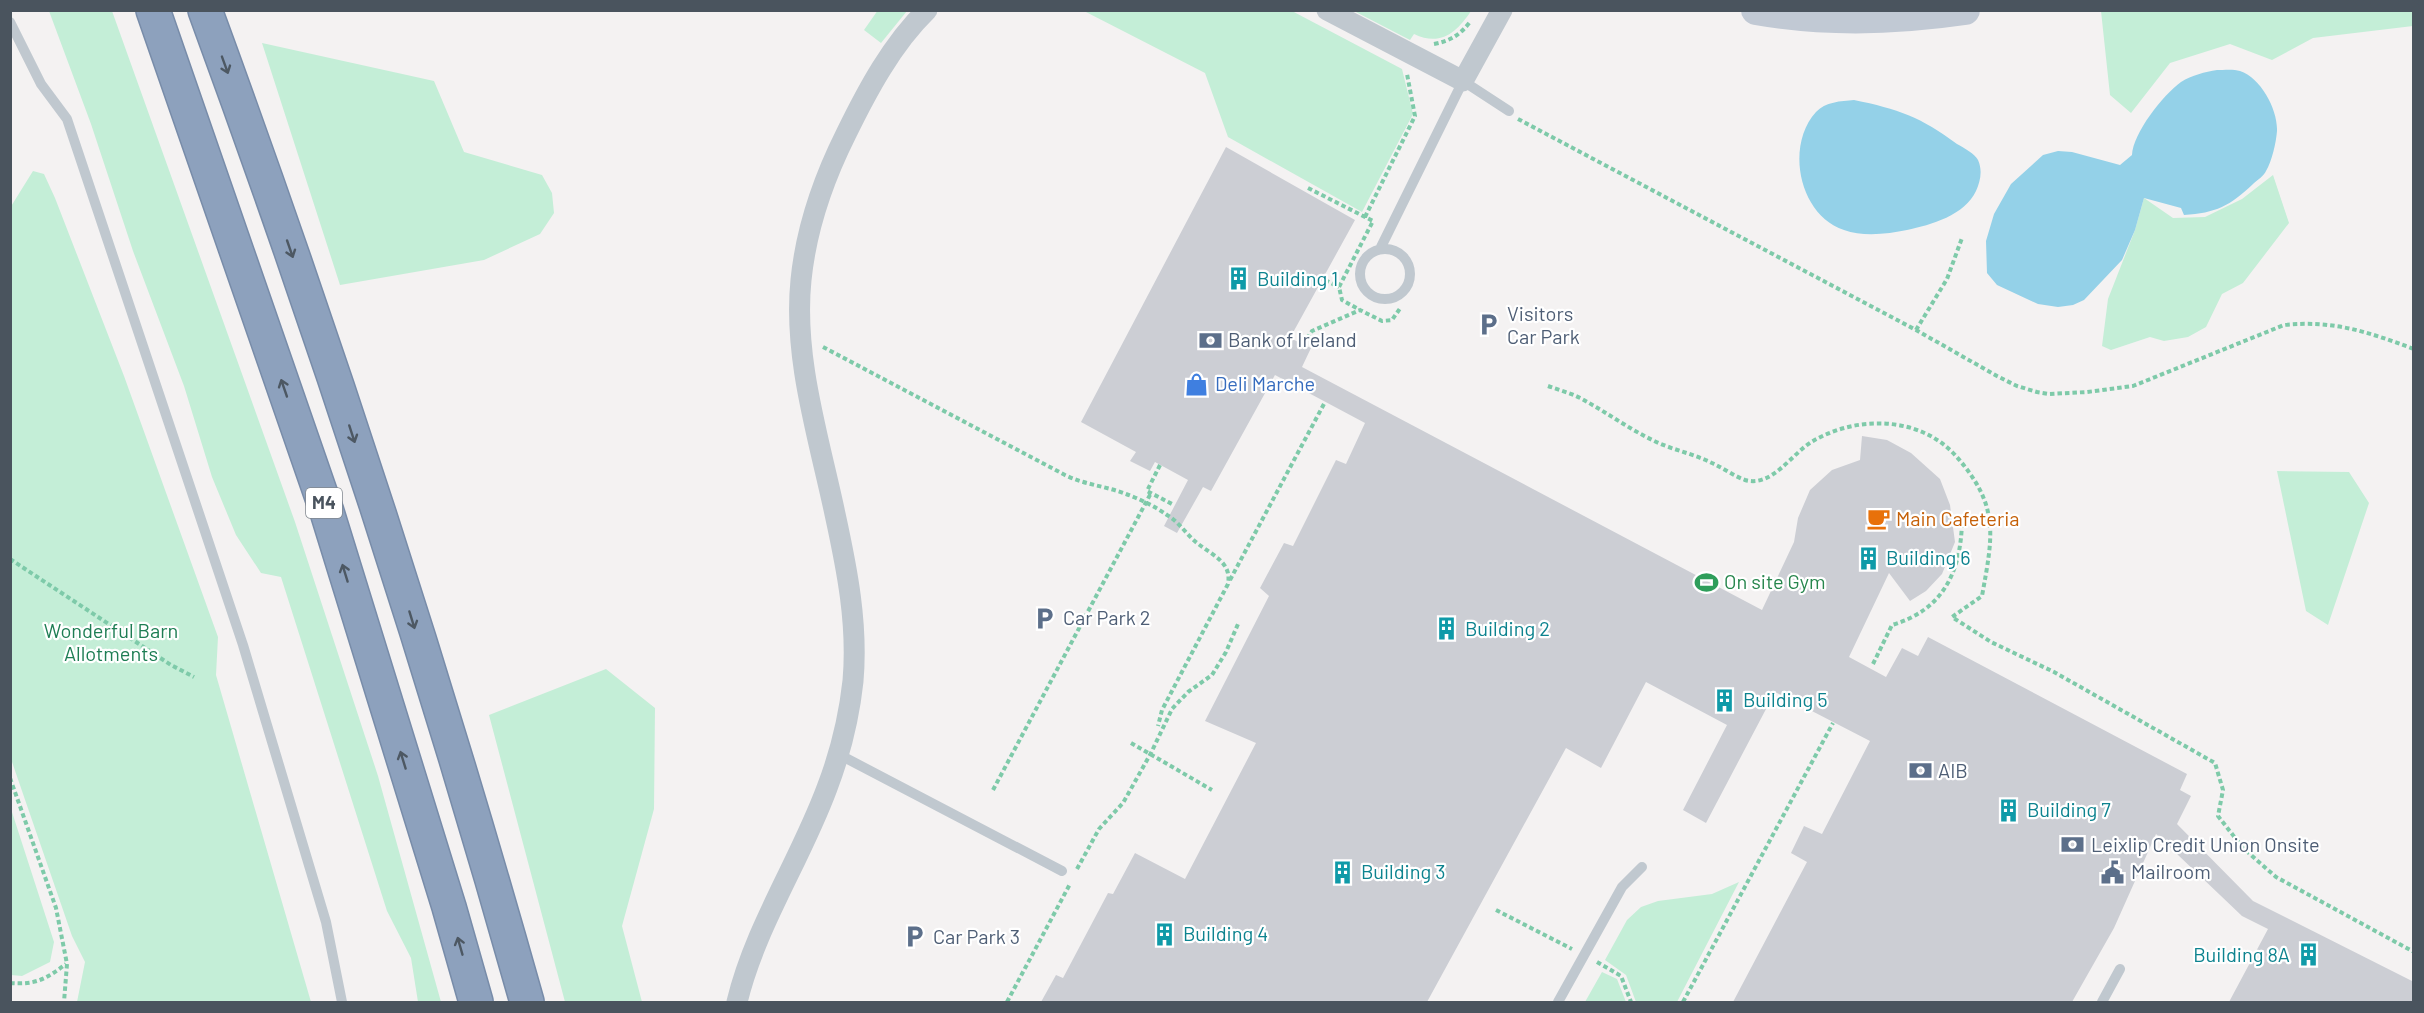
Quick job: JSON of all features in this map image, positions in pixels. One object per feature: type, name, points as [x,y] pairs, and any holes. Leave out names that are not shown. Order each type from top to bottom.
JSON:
[{"type":"highway","name":"M4","points":[[153,10],[327,512],[449,907],[476,1002]]},
{"type":"highway","name":"M4","points":[[205,10],[273,200],[390,549],[497,896],[527,1002]]},
{"type":"main road","points":[[1756,10],[1816,17],[1900,18],[1965,10]]},
{"type":"street","points":[[737,1002],[763,929],[827,790],[848,717],[855,638],[848,573],[807,380],[802,344],[801,281],[807,245],[838,149],[894,49],[927,10]]},
{"type":"street","points":[[1327,10],[1463,81],[1502,10]]},
{"type":"lane","points":[[10,22],[42,84],[67,119],[75,141],[243,645],[326,922],[342,1002]]},
{"type":"lane","points":[[1380,249],[1396,251],[1403,256],[1410,270],[1408,285],[1403,291],[1388,299],[1375,297],[1369,292],[1361,279],[1362,263],[1372,252],[1380,249],[1463,81],[1509,111]]},
{"type":"lane","points":[[838,754],[1062,871]]},
{"type":"lane","points":[[1558,1002],[1622,887],[1642,867]]},
{"type":"lane","points":[[2102,1002],[2120,969]]},
{"type":"path","points":[[1365,217],[1415,116],[1407,70],[1422,44],[1449,41],[1463,32],[1473,16]]},
{"type":"path","points":[[1509,111],[1518,119],[2017,386],[2049,394],[2087,393],[2133,386],[2284,325],[2306,322],[2339,325],[2414,349]]},
{"type":"path","points":[[1308,188],[1373,221],[1340,287],[1342,300],[1382,321],[1392,320],[1401,307]]},
{"type":"path","points":[[1916,330],[1947,279],[1962,238]]},
{"type":"path","points":[[1325,280],[1340,287]]},
{"type":"path","points":[[1303,345],[1312,331],[1360,310]]},
{"type":"path","points":[[802,344],[815,343],[1078,481],[1114,489],[1167,514],[1196,543],[1220,559],[1226,566],[1228,584]]},
{"type":"path","points":[[1548,386],[1580,398],[1660,443],[1711,462],[1745,480],[1756,481],[1767,478],[1813,441],[1857,424],[1880,422],[1926,433],[1947,447],[1969,471],[1985,497],[1989,519],[1992,541],[1982,596],[1952,617],[1991,642],[2054,672],[2215,763],[2223,790],[2218,816],[2243,848],[2276,878],[2414,952]]},
{"type":"path","points":[[1158,726],[1162,710],[1325,402]]},
{"type":"path","points":[[1161,465],[1147,491],[1172,504]]},
{"type":"path","points":[[993,790],[1151,493]]},
{"type":"path","points":[[1873,664],[1892,625],[1906,621],[1928,609],[1949,581],[1961,547],[1962,521],[1989,519]]},
{"type":"path","points":[[10,559],[171,665],[194,677]]},
{"type":"path","points":[[1007,1002],[1094,837],[1123,803],[1172,709],[1188,692],[1212,675],[1226,652],[1238,624]]},
{"type":"path","points":[[1683,1002],[1833,723]]},
{"type":"path","points":[[1131,743],[1212,790]]},
{"type":"path","points":[[10,778],[56,908],[66,964],[64,1002]]},
{"type":"path","points":[[10,983],[30,984],[48,977],[66,964]]},
{"type":"green space","points":[[878,10],[907,11],[881,43],[864,30]]},
{"type":"green space","points":[[49,11],[112,11],[295,522],[378,776],[441,1002],[418,1002],[411,958],[387,911],[281,577],[261,573],[236,535],[212,477],[184,386],[133,251],[91,124]]},
{"type":"green space","points":[[1084,11],[1292,11],[1402,69],[1413,114],[1362,212],[1228,137],[1205,73]]},
{"type":"green space","points":[[1354,11],[1471,11],[1454,31],[1447,35],[1432,39],[1414,34],[1410,40]]},
{"type":"green space","points":[[2101,11],[2413,11],[2413,26],[2313,38],[2272,60],[2230,44],[2170,63],[2131,113],[2110,95]]},
{"type":"green space","points":[[262,43],[434,81],[464,152],[542,175],[552,193],[554,213],[540,234],[484,260],[340,285]]},
{"type":"green space","name":"Wonderful Barn Allotments","points":[[33,171],[44,174],[55,198],[124,376],[218,637],[216,675],[311,1002],[77,1002],[85,962],[72,936],[11,759],[10,208]]},
{"type":"green space","points":[[2273,175],[2289,223],[2243,283],[2222,294],[2206,327],[2188,337],[2164,341],[2150,337],[2111,350],[2102,346],[2108,299],[2135,230],[2144,198],[2173,218],[2205,217],[2242,199]]},
{"type":"green space","points":[[2277,471],[2349,472],[2369,503],[2328,625],[2306,611]]},
{"type":"green space","points":[[606,669],[655,708],[654,809],[622,926],[642,1002],[565,1002],[489,715]]},
{"type":"green space","points":[[11,809],[54,942],[50,962],[22,976],[11,975]]},
{"type":"green space","points":[[1739,882],[1677,1002],[1636,1002],[1626,975],[1605,960],[1627,920],[1641,907],[1658,901],[1712,894]]},
{"type":"green space","points":[[1602,972],[1617,979],[1626,1002],[1585,1002]]},
{"type":"water","points":[[2217,70],[2238,70],[2255,80],[2267,96],[2275,114],[2277,131],[2273,152],[2262,176],[2229,203],[2205,212],[2184,215],[2181,208],[2144,198],[2135,230],[2122,260],[2084,300],[2073,305],[2058,307],[2038,304],[1997,285],[1987,273],[1986,241],[1994,214],[2011,184],[2043,155],[2058,151],[2072,152],[2120,165],[2132,155],[2143,126],[2174,88],[2190,77]]},
{"type":"water","points":[[1854,100],[1908,115],[1932,127],[1972,153],[1980,164],[1980,180],[1971,199],[1964,207],[1946,218],[1926,225],[1876,234],[1859,234],[1844,230],[1829,222],[1816,210],[1801,178],[1799,160],[1806,126],[1816,112],[1824,106]]},
{"type":"building","points":[[1226,147],[1355,220],[1290,338],[1311,348],[1302,367],[1762,610],[1794,542],[1798,518],[1810,490],[1832,470],[1860,460],[1862,436],[1887,440],[1911,453],[1940,479],[1950,505],[1955,542],[1942,574],[1926,591],[1910,601],[1889,573],[1849,657],[1886,677],[1902,648],[1918,656],[1928,637],[2187,774],[2180,790],[2191,796],[2177,824],[2253,901],[2414,982],[2414,1002],[2229,1002],[2268,929],[2242,916],[2156,834],[2114,928],[2072,1002],[1733,1002],[1807,862],[1791,853],[1804,826],[1822,834],[1870,741],[1775,692],[1706,823],[1683,810],[1727,725],[1646,682],[1601,768],[1566,748],[1427,1002],[1041,1002],[1056,975],[1063,978],[1108,893],[1113,894],[1135,853],[1185,879],[1256,743],[1205,721],[1269,596],[1260,588],[1284,543],[1293,546],[1336,460],[1346,464],[1365,423],[1275,375],[1211,491],[1203,487],[1177,533],[1164,526],[1188,480],[1155,462],[1150,471],[1130,461],[1136,452],[1081,422]]},
{"type":"place","name":"Building 1","points":[[1239,279]]},
{"type":"place","name":"Visitors Car Park","points":[[1489,325]]},
{"type":"place","name":"Bank of Ireland","points":[[1210,340]]},
{"type":"place","name":"Deli Marche","points":[[1197,384]]},
{"type":"place","name":"Main Cafeteria","points":[[1878,519]]},
{"type":"place","name":"Building 6","points":[[1868,558]]},
{"type":"place","name":"On site Gym","points":[[1706,582]]},
{"type":"place","name":"Car Park 2","points":[[1045,618]]},
{"type":"place","name":"Building 2","points":[[1447,629]]},
{"type":"place","name":"Building 5","points":[[1725,700]]},
{"type":"place","name":"AIB","points":[[1920,771]]},
{"type":"place","name":"Building 7","points":[[2009,810]]},
{"type":"place","name":"Leixlip Credit Union Onsite","points":[[2073,845]]},
{"type":"place","name":"Building 3","points":[[1343,872]]},
{"type":"place","name":"Mailroom","points":[[2113,872]]},
{"type":"place","name":"Building 4","points":[[1165,934]]},
{"type":"place","name":"Car Park 3","points":[[915,937]]},
{"type":"place","name":"Building 8A","points":[[2308,955]]}]
